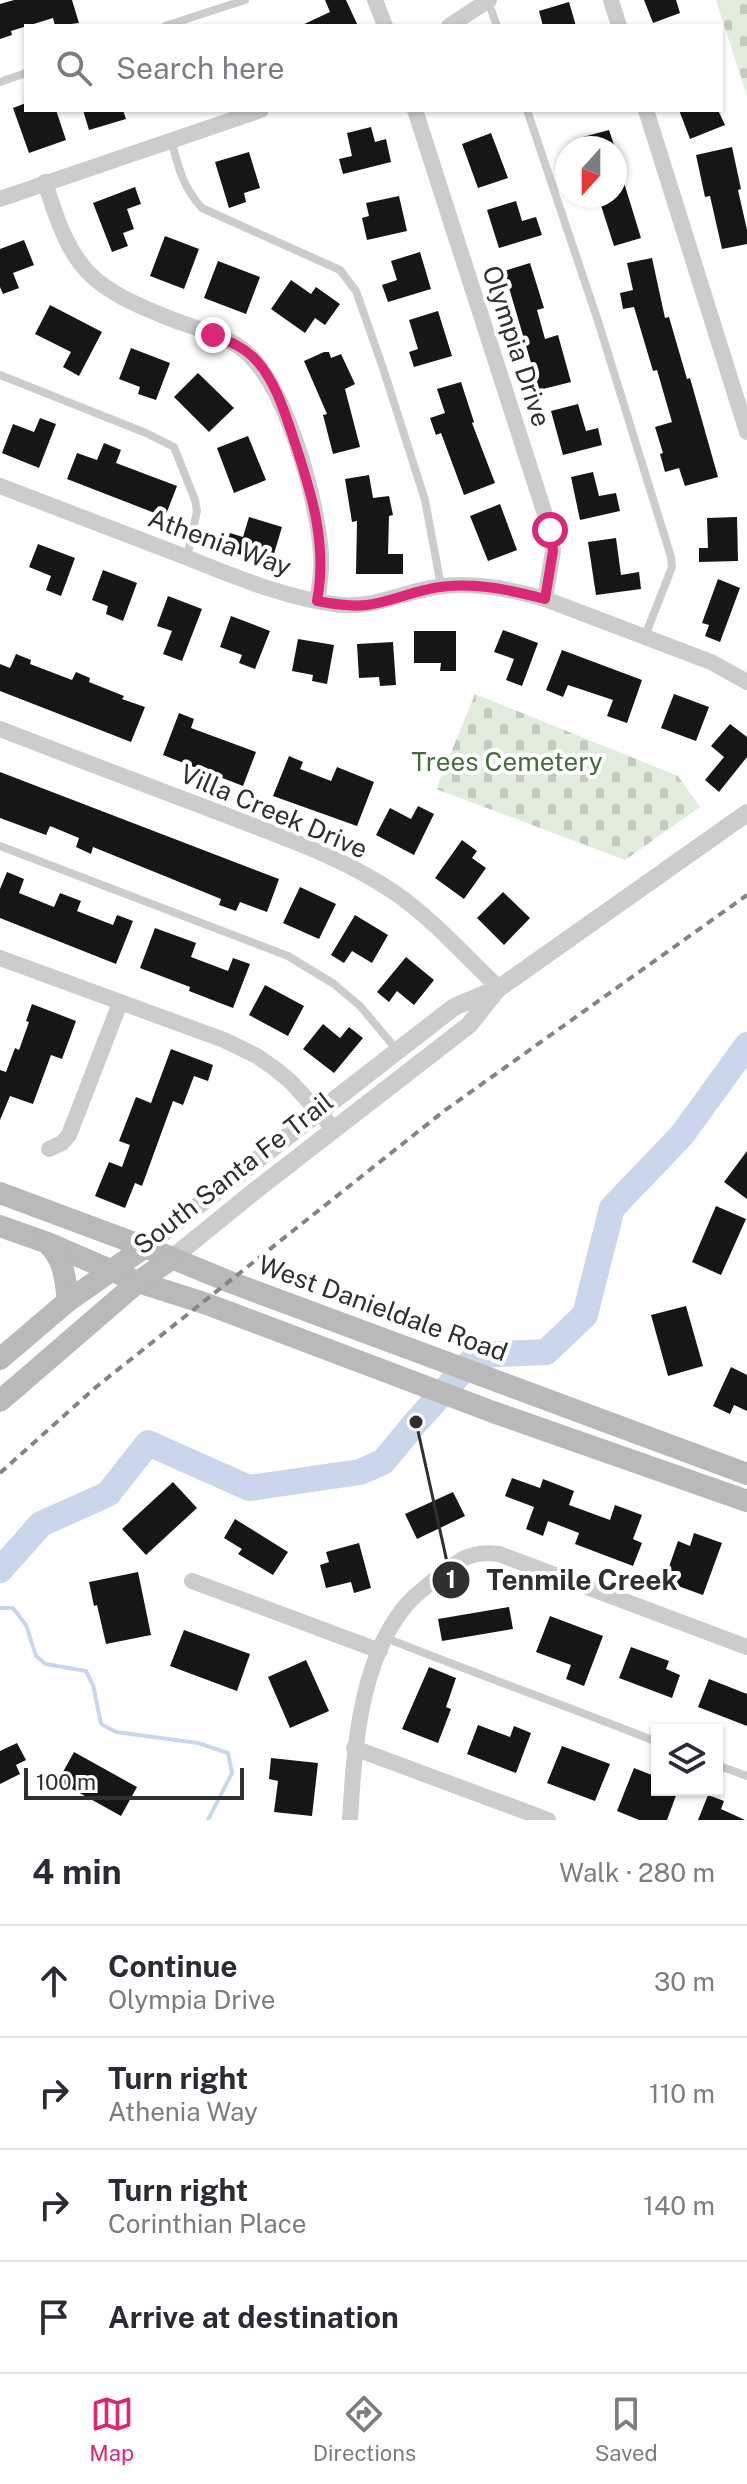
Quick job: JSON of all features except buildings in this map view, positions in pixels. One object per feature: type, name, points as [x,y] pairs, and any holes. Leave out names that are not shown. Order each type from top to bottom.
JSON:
[{"type":"main road","name":"West Danieldale Road","points":[[0,1193],[747,1474]]},
{"type":"main road","points":[[0,1226],[138,1282],[204,1303],[493,1412],[747,1501]]},
{"type":"main road","points":[[48,1243],[59,1255],[65,1272],[68,1301]]},
{"type":"main road","name":"South Santa Fe Trail","points":[[0,1359],[68,1301],[145,1247]]},
{"type":"main road","name":"South Santa Fe Trail","points":[[0,1401],[138,1282],[171,1259]]},
{"type":"main road","points":[[709,1487],[719,1463]]},
{"type":"street","points":[[375,0],[384,24]]},
{"type":"street","points":[[452,24],[488,0]]},
{"type":"street","points":[[611,0],[618,24]]},
{"type":"street","points":[[0,199],[255,112]]},
{"type":"street","name":"Olympia Drive","points":[[416,112],[550,530],[553,551],[545,599]]},
{"type":"street","points":[[647,112],[747,432]]},
{"type":"street","points":[[45,182],[58,224],[75,258],[95,281],[122,298],[237,345],[254,358],[266,373],[284,409],[315,512],[321,554],[317,601]]},
{"type":"street","name":"Athenia Way","points":[[0,486],[259,585],[317,601],[367,605],[441,587],[463,585],[494,588],[545,599],[745,676]]},
{"type":"street","name":"Villa Creek Drive","points":[[0,729],[351,867],[395,893],[418,911],[499,988]]},
{"type":"street","name":"South Santa Fe Trail","points":[[145,1247],[454,1007],[499,988],[747,813]]},
{"type":"street","points":[[0,958],[224,1040],[257,1056],[290,1081],[334,1129]]},
{"type":"street","name":"South Santa Fe Trail","points":[[171,1259],[469,1025],[499,988]]},
{"type":"street","points":[[49,1149],[62,1143],[69,1135],[120,1003]]},
{"type":"street","points":[[398,1051],[413,1068]]},
{"type":"street","points":[[350,1820],[354,1748],[368,1685],[383,1645],[404,1607],[420,1591],[468,1556],[482,1552],[499,1554],[747,1647]]},
{"type":"street","points":[[192,1581],[383,1645]]},
{"type":"street","points":[[354,1748],[548,1820]]},
{"type":"lane","points":[[171,24],[245,0]]},
{"type":"lane","points":[[488,0],[496,24]]},
{"type":"lane","points":[[0,82],[24,74]]},
{"type":"lane","points":[[528,112],[598,321],[671,557],[672,567],[645,637]]},
{"type":"lane","points":[[171,140],[182,181],[190,196],[202,208],[340,270],[356,291],[425,500],[441,587]]},
{"type":"lane","points":[[0,375],[174,447],[197,511],[186,558]]},
{"type":"lane","points":[[0,846],[288,956],[334,984],[360,1006],[398,1051]]},
{"type":"lane","points":[[383,1645],[555,1702],[651,1740]]},
{"type":"lane","points":[[723,1767],[747,1776]]},
{"type":"green space","points":[[716,0],[747,0],[747,96]]},
{"type":"green space","name":"Trees Cemetery","points":[[475,694],[678,776],[700,807],[625,860],[436,789]]},
{"type":"waterway","points":[[0,1570],[41,1524],[108,1494],[148,1443],[249,1488],[360,1472],[383,1462],[477,1355],[546,1352],[585,1315],[612,1208],[682,1135],[747,1045]]},
{"type":"waterway","points":[[0,1608],[13,1608],[26,1625],[36,1656],[46,1664],[86,1671],[93,1685],[101,1724],[116,1732],[198,1743],[228,1753],[232,1773],[208,1820]]},
{"type":"railway","points":[[0,1473],[96,1387],[444,1111],[747,895]]},
{"type":"place","name":"Tenmile Creek","points":[[416,1422]]},
{"type":"route","points":[[213,335],[237,345],[254,358],[266,373],[284,409],[318,525],[321,579],[317,601],[367,605],[436,587],[463,585],[545,599],[553,551],[550,530]]}]
